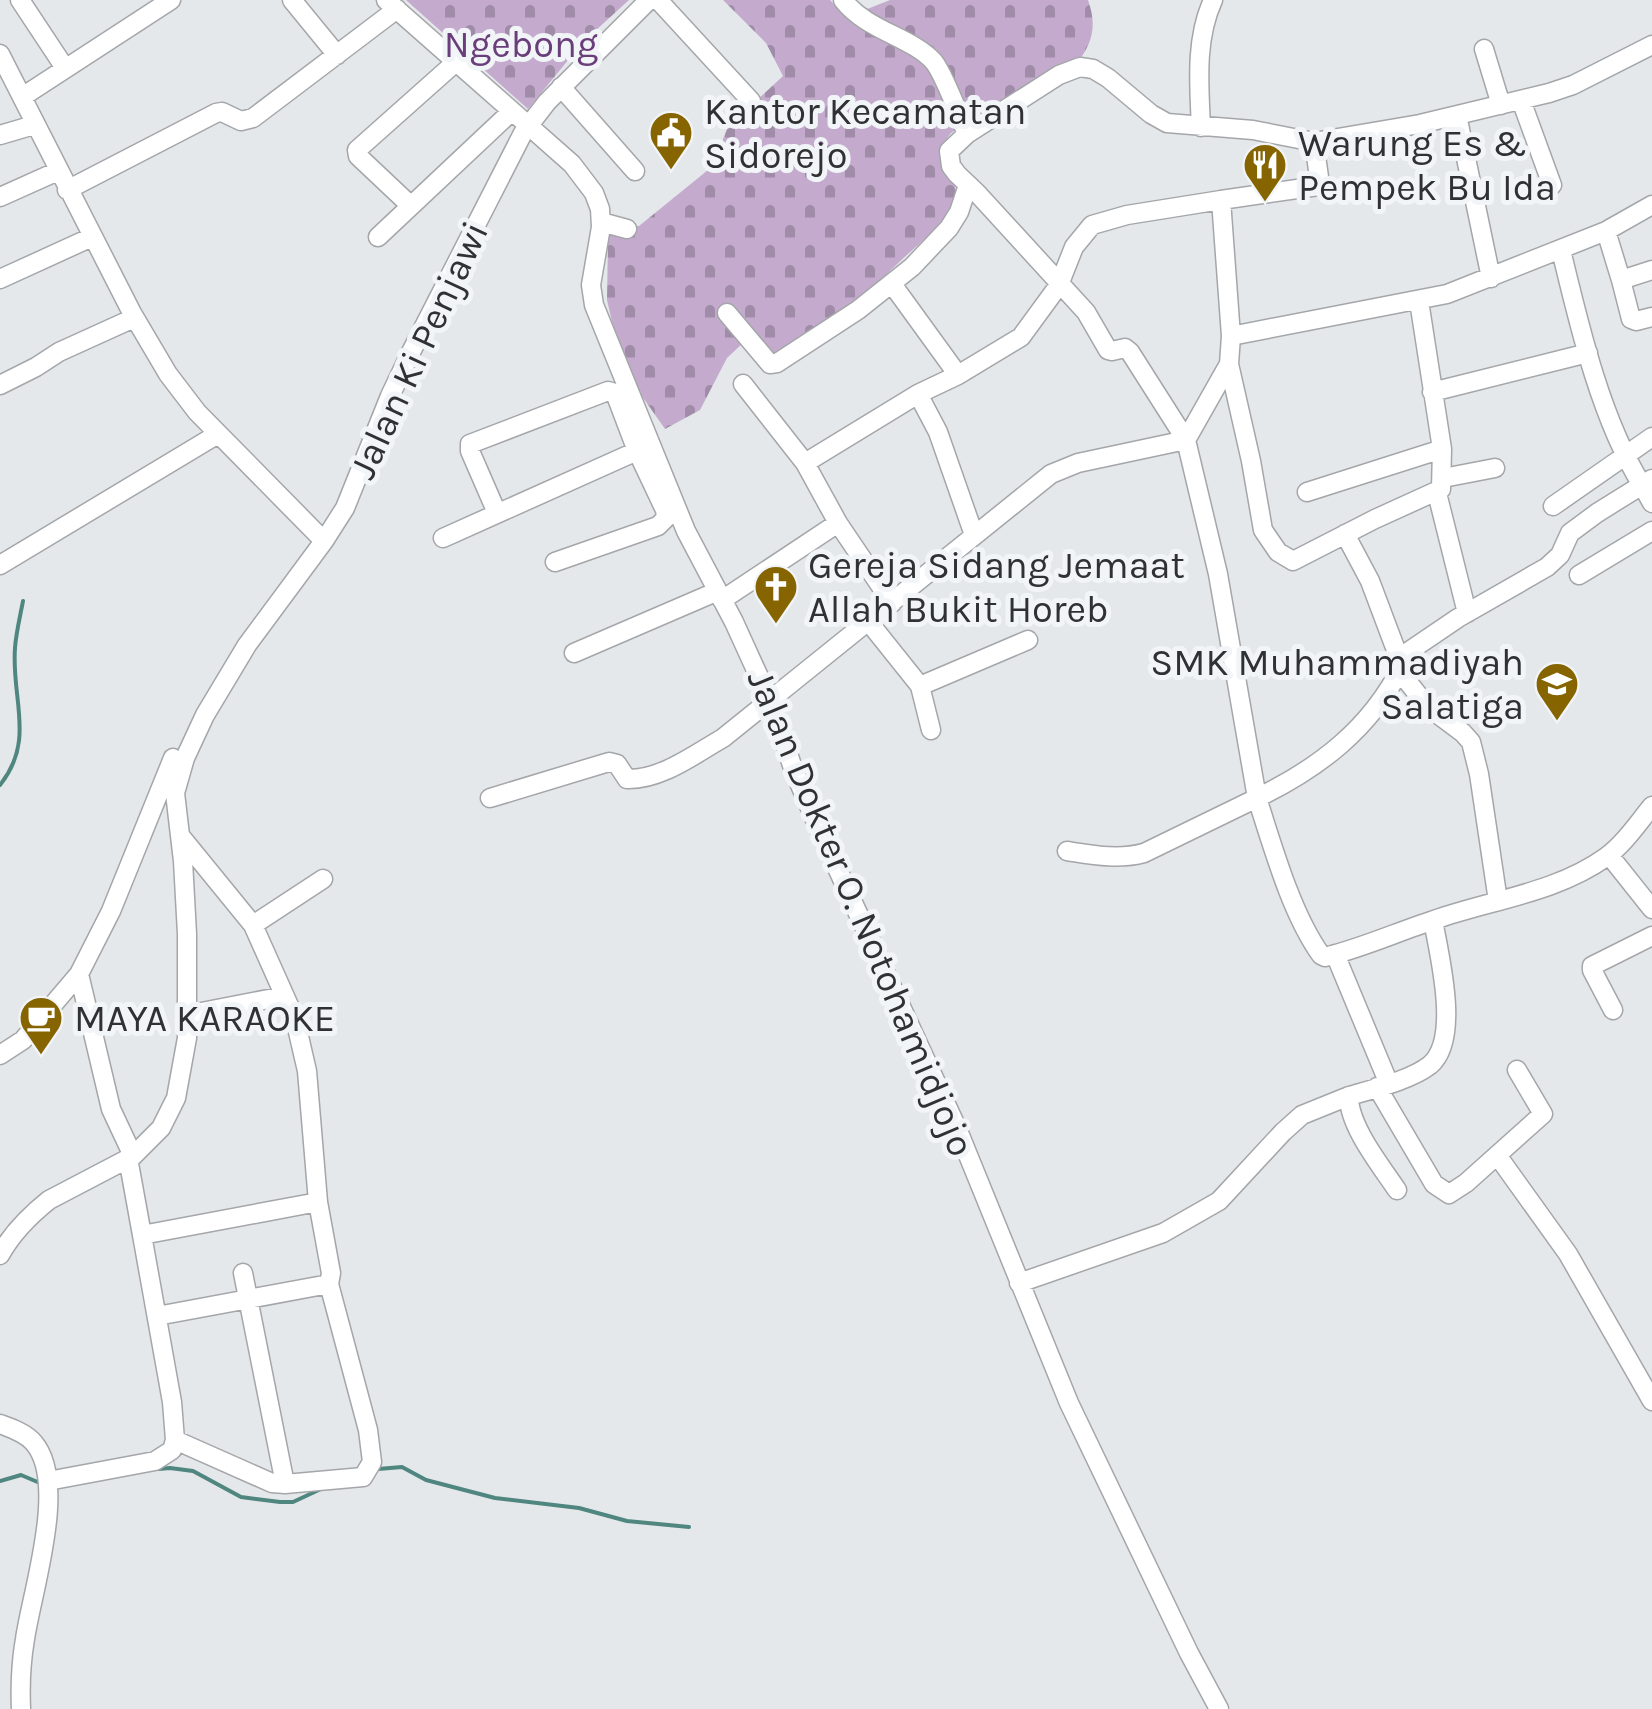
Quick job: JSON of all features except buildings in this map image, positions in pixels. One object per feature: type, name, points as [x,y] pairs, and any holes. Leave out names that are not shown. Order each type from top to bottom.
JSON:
[{"type":"street","points":[[20,0],[65,68]]},
{"type":"street","points":[[129,0],[142,18]]},
{"type":"street","points":[[22,97],[171,0]]},
{"type":"street","points":[[292,0],[336,55]]},
{"type":"street","name":"Jalan Ki Penjawi","points":[[200,723],[248,645],[345,508],[411,352],[529,125],[649,0]]},
{"type":"street","points":[[658,0],[751,101]]},
{"type":"street","points":[[843,0],[862,18],[934,63],[967,134]]},
{"type":"street","points":[[1201,126],[1201,40],[1213,0]]},
{"type":"street","points":[[67,190],[216,113],[241,122],[253,118],[336,55],[392,4],[572,164],[598,202],[601,222],[627,230]]},
{"type":"street","points":[[1652,45],[1574,86],[1420,124],[1314,142],[1253,130],[1168,124],[1108,78],[1080,67],[1059,74],[967,134],[948,156],[953,170],[1086,312],[1108,350],[1125,348],[1130,352],[1186,440],[1218,574],[1257,798],[1302,920],[1320,954],[1325,957],[1388,938],[1556,882],[1610,855],[1652,806]]},
{"type":"street","points":[[1484,49],[1501,105]]},
{"type":"street","points":[[0,54],[134,318],[168,374],[218,434],[324,541]]},
{"type":"street","points":[[411,206],[356,150],[456,62]]},
{"type":"street","points":[[561,88],[635,170]]},
{"type":"street","points":[[1521,100],[1552,185]]},
{"type":"street","points":[[378,237],[512,111]]},
{"type":"street","points":[[1457,115],[1491,278]]},
{"type":"street","points":[[0,135],[34,125]]},
{"type":"street","points":[[804,462],[1021,337],[1059,285],[1074,247],[1092,224],[1318,186],[1314,142]]},
{"type":"street","points":[[0,197],[58,171]]},
{"type":"street","points":[[727,313],[774,365],[828,332],[892,284],[949,228],[968,185]]},
{"type":"street","points":[[1221,200],[1231,336],[1229,364],[1266,536],[1278,552],[1293,562],[1440,486],[1494,468]]},
{"type":"street","points":[[1231,336],[1447,294],[1606,231],[1652,205]]},
{"type":"street","name":"Jalan Dokter O. Notohamidjojo","points":[[601,222],[591,276],[594,305],[644,448],[770,702],[794,771],[957,1128],[1083,1434],[1219,1709]]},
{"type":"street","points":[[1606,231],[1632,319],[1652,317]]},
{"type":"street","points":[[0,279],[92,237]]},
{"type":"street","points":[[1561,250],[1588,354],[1624,456],[1647,482],[1652,503]]},
{"type":"street","points":[[1620,280],[1652,270]]},
{"type":"street","points":[[892,284],[958,374]]},
{"type":"street","points":[[1418,301],[1442,449],[1440,486],[1467,614]]},
{"type":"street","points":[[0,385],[58,352],[134,318]]},
{"type":"street","points":[[1432,392],[1588,354]]},
{"type":"street","points":[[490,798],[608,762],[617,764],[631,780],[649,776],[723,738],[1044,478],[1058,470],[1186,440],[1229,364]]},
{"type":"street","points":[[744,384],[804,462],[838,523],[892,603]]},
{"type":"street","points":[[497,513],[470,444],[612,391],[644,448],[666,518],[658,526],[555,562]]},
{"type":"street","points":[[918,394],[938,432],[974,536]]},
{"type":"street","points":[[0,565],[218,434]]},
{"type":"street","points":[[1554,506],[1652,437]]},
{"type":"street","points":[[443,538],[644,448]]},
{"type":"street","points":[[1307,492],[1442,449]]},
{"type":"street","points":[[1067,851],[1132,857],[1184,836],[1292,781],[1345,743],[1365,721],[1400,665],[1467,614],[1554,562],[1570,533],[1647,482]]},
{"type":"street","points":[[574,653],[720,595],[838,523]]},
{"type":"street","points":[[1579,574],[1652,531]]},
{"type":"street","points":[[1345,534],[1370,581],[1400,665],[1427,706],[1471,742],[1480,774],[1498,900]]},
{"type":"street","points":[[868,621],[920,686],[931,730]]},
{"type":"street","points":[[920,686],[1028,640]]},
{"type":"street","points":[[0,1255],[28,1218],[48,1200],[131,1157],[169,1116],[180,1082],[186,1038],[186,901],[175,802],[178,777],[200,723]]},
{"type":"street","points":[[0,1055],[23,1040],[80,974],[111,912],[174,757],[200,723]]},
{"type":"street","points":[[175,1440],[272,1483],[363,1477],[372,1462],[368,1430],[329,1284],[331,1272],[318,1202],[307,1071],[295,1019],[253,926],[178,834]]},
{"type":"street","points":[[1610,855],[1648,897]]},
{"type":"street","points":[[253,926],[323,879]]},
{"type":"street","points":[[1019,1282],[1163,1233],[1220,1201],[1302,1115],[1430,1065],[1441,1051],[1446,1024],[1434,920]]},
{"type":"street","points":[[1612,1010],[1592,966],[1652,936]]},
{"type":"street","points":[[1334,954],[1383,1085],[1424,1168],[1442,1191],[1449,1194],[1466,1183],[1543,1114],[1516,1070]]},
{"type":"street","points":[[48,1482],[155,1461],[172,1450],[175,1440],[131,1157],[111,1109],[80,974]]},
{"type":"street","points":[[186,1015],[284,996]]},
{"type":"street","points":[[1350,1096],[1350,1108],[1358,1126],[1397,1190]]},
{"type":"street","points":[[1497,1155],[1568,1254],[1652,1401]]},
{"type":"street","points":[[142,1236],[318,1202]]},
{"type":"street","points":[[243,1273],[285,1484]]},
{"type":"street","points":[[158,1316],[329,1284]]},
{"type":"street","points":[[0,1424],[24,1434],[35,1444],[50,1495],[24,1640],[21,1709]]},
{"type":"green space","name":"Ngebong","points":[[406,0],[629,0],[583,42],[528,109]]},
{"type":"green space","points":[[723,0],[830,0],[847,17],[890,0],[1088,0],[1093,26],[1087,48],[1077,63],[1055,67],[951,133],[940,156],[954,183],[954,201],[941,222],[921,242],[859,298],[767,357],[744,342],[727,358],[700,410],[665,429],[639,392],[612,322],[607,300],[608,233],[617,225],[639,226],[719,161],[728,127],[783,76],[766,43]]},
{"type":"waterway","points":[[0,785],[11,768],[20,735],[15,648],[23,601]]},
{"type":"waterway","points":[[378,1469],[402,1467],[426,1480],[495,1498],[579,1508],[627,1521],[689,1527]]},
{"type":"waterway","points":[[158,1469],[193,1471],[241,1497],[280,1502],[293,1502],[323,1488]]},
{"type":"waterway","points":[[0,1481],[21,1475],[40,1483]]},
{"type":"place","name":"Kantor Kecamatan Sidorejo","points":[[671,171]]},
{"type":"place","name":"Warung Es & Pempek Bu Ida","points":[[1265,203]]},
{"type":"place","name":"Gereja Sidang Jemaat Allah Bukit Horeb","points":[[776,625]]},
{"type":"place","name":"SMK Muhammadiyah Salatiga","points":[[1557,722]]},
{"type":"place","name":"MAYA KARAOKE","points":[[41,1056]]}]
